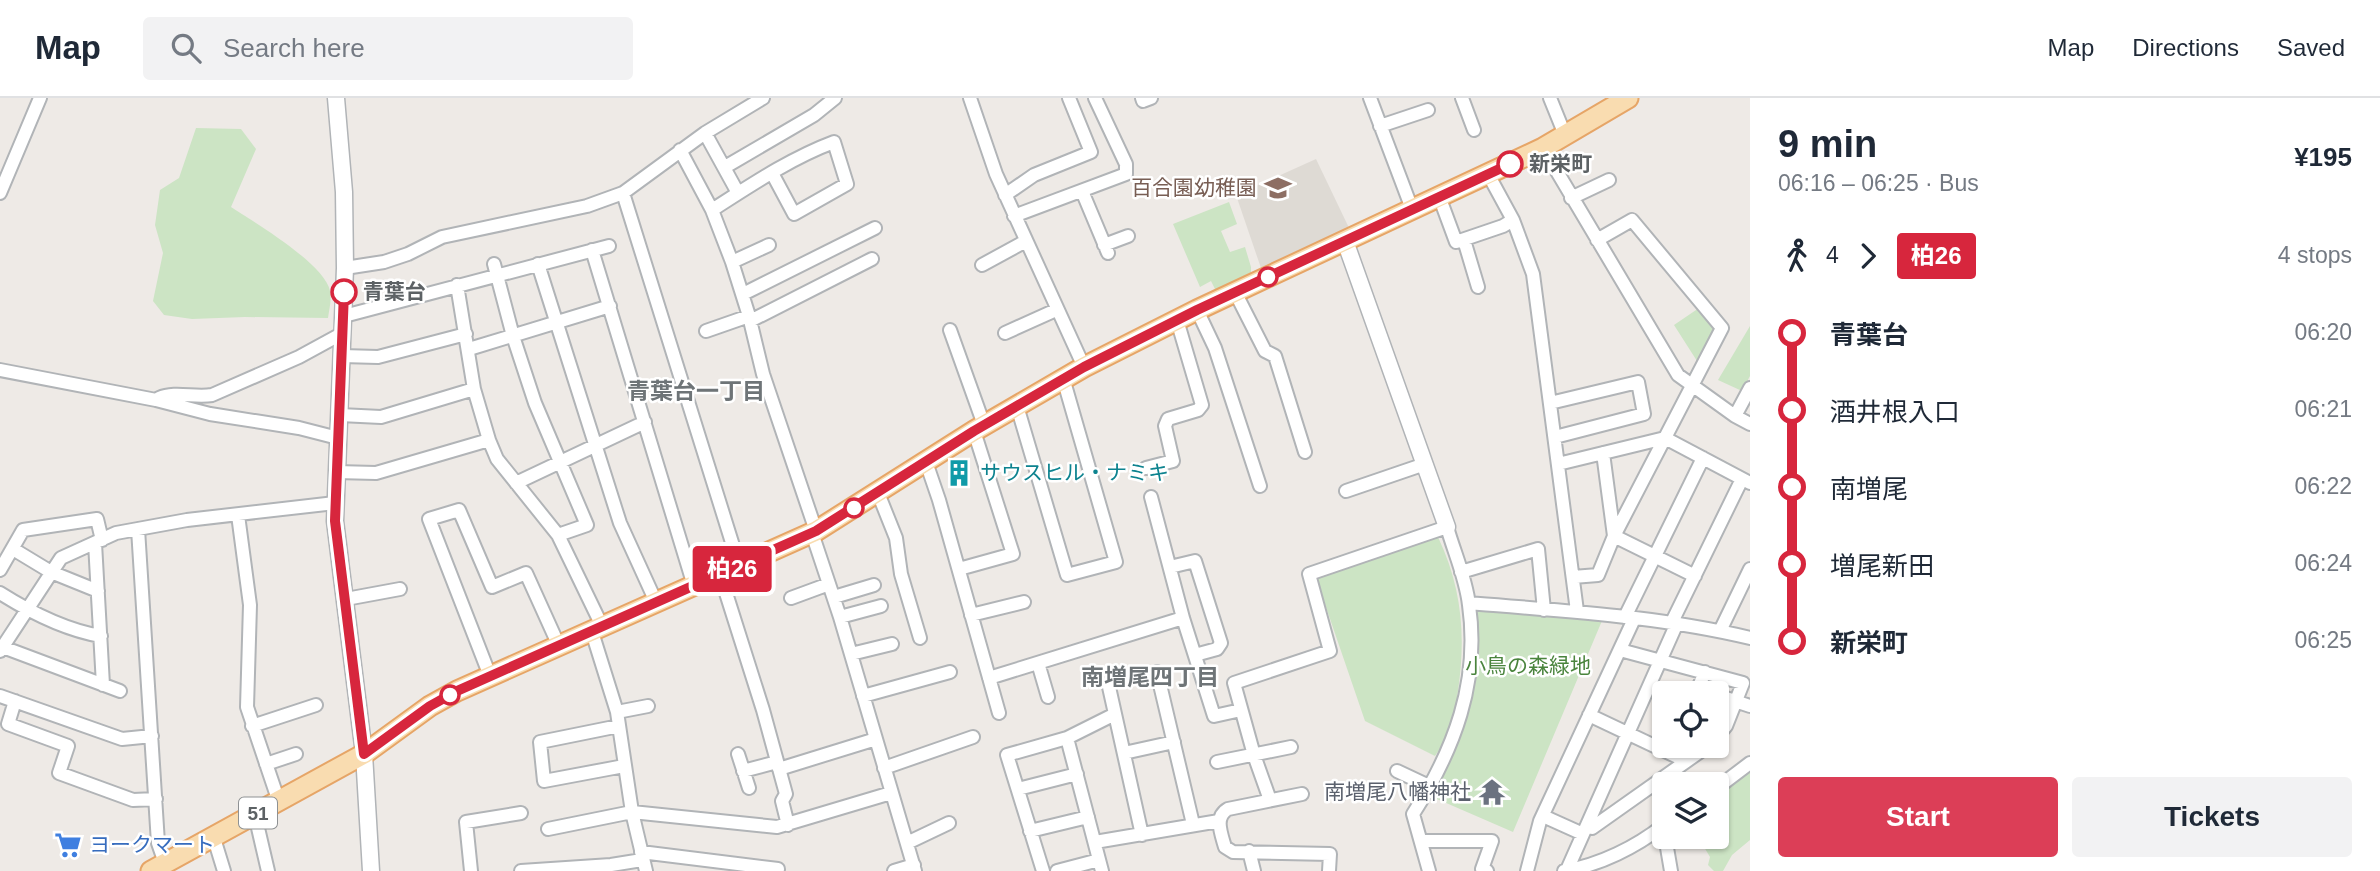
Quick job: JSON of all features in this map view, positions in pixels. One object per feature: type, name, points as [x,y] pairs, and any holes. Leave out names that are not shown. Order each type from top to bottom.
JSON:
[{"type":"main road","name":"51","points":[[158,867],[364,754],[430,706],[490,676],[814,532],[1063,378],[1197,310],[1543,148],[1628,98]]},
{"type":"street","points":[[0,193],[4,177],[40,98]]},
{"type":"street","points":[[336,98],[344,192],[345,268],[335,503],[364,754],[371,871]]},
{"type":"street","points":[[345,268],[384,262],[408,254],[442,237],[587,206],[623,192],[705,132],[763,98]]},
{"type":"street","points":[[725,167],[814,116],[835,98]]},
{"type":"street","points":[[970,98],[1014,216],[1084,367]]},
{"type":"street","points":[[1006,195],[1034,175],[1091,152],[1069,98]]},
{"type":"street","points":[[1014,216],[1124,176],[1127,171],[1126,164],[1095,98]]},
{"type":"street","points":[[1142,98],[1143,101],[1151,98]]},
{"type":"street","points":[[1370,98],[1412,209]]},
{"type":"street","points":[[1462,98],[1474,130]]},
{"type":"street","points":[[1550,98],[1565,135]]},
{"type":"street","points":[[1380,127],[1428,110]]},
{"type":"street","points":[[705,132],[738,193]]},
{"type":"street","points":[[712,210],[738,193],[772,173],[812,150],[834,142],[847,184],[794,214],[772,173]]},
{"type":"street","points":[[1543,148],[1678,375],[1691,387],[1750,424]]},
{"type":"street","points":[[680,150],[712,210],[743,294],[763,374],[814,532],[915,868],[894,871]]},
{"type":"street","points":[[1488,174],[1513,220],[1533,274],[1577,611]]},
{"type":"street","points":[[1571,198],[1609,180]]},
{"type":"street","points":[[1082,191],[1106,249],[1128,236]]},
{"type":"street","points":[[623,192],[739,565]]},
{"type":"street","points":[[1439,196],[1456,243],[1513,220]]},
{"type":"street","points":[[1573,577],[1598,575],[1614,536],[1722,328],[1632,220],[1597,240]]},
{"type":"street","points":[[743,294],[874,228]]},
{"type":"street","points":[[1464,240],[1478,287]]},
{"type":"street","points":[[982,265],[1026,241]]},
{"type":"street","points":[[1345,241],[1447,527],[1469,603],[1472,637],[1467,690],[1460,722],[1430,787],[1413,814],[1429,871]]},
{"type":"street","points":[[732,262],[769,244]]},
{"type":"street","points":[[344,316],[457,285],[495,269],[538,264],[609,246]]},
{"type":"street","points":[[592,250],[694,586]]},
{"type":"street","points":[[706,331],[749,318],[872,259]]},
{"type":"street","points":[[538,264],[620,523],[656,602]]},
{"type":"street","points":[[495,269],[534,403],[587,525],[558,536]]},
{"type":"street","points":[[457,285],[474,389],[497,459],[558,536],[597,629],[617,712],[632,812],[643,861]]},
{"type":"street","points":[[1235,292],[1265,351],[1275,355],[1305,452]]},
{"type":"street","points":[[469,349],[610,306]]},
{"type":"street","points":[[1005,332],[1056,310]]},
{"type":"street","points":[[1197,310],[1218,357],[1261,486]]},
{"type":"street","points":[[1146,468],[1173,461],[1166,421],[1199,410],[1202,405],[1177,320]]},
{"type":"street","points":[[950,330],[1013,554],[959,569]]},
{"type":"street","points":[[156,400],[166,396],[212,395],[299,357],[343,333]]},
{"type":"street","points":[[342,356],[378,357],[466,334]]},
{"type":"street","points":[[0,370],[156,400],[210,414],[299,428],[338,438]]},
{"type":"street","points":[[1017,406],[1067,575],[1116,562],[1063,378]]},
{"type":"street","points":[[1550,403],[1638,382],[1644,414],[1555,437]]},
{"type":"street","points":[[1735,416],[1750,388]]},
{"type":"street","points":[[340,415],[381,416],[474,389]]},
{"type":"street","points":[[516,483],[645,422]]},
{"type":"street","points":[[1558,464],[1665,438],[1746,481],[1695,576],[1662,660],[1567,870]]},
{"type":"street","points":[[336,472],[376,473],[489,439]]},
{"type":"street","points":[[1603,453],[1614,536]]},
{"type":"street","points":[[1527,871],[1543,816],[1620,650],[1654,556],[1703,458]]},
{"type":"street","points":[[926,462],[999,713]]},
{"type":"street","points":[[1346,491],[1425,464]]},
{"type":"street","points":[[878,493],[896,538],[901,574],[920,638]]},
{"type":"street","points":[[1151,496],[1183,618],[1214,716],[1241,710]]},
{"type":"street","points":[[0,650],[61,558],[116,533],[187,520],[335,503]]},
{"type":"street","points":[[490,676],[429,519],[459,509],[492,587],[526,573],[559,646]]},
{"type":"street","points":[[238,515],[250,606],[247,707],[279,802]]},
{"type":"street","points":[[0,570],[23,530],[97,519],[103,685]]},
{"type":"street","points":[[1270,800],[1254,755],[1234,682],[1330,651],[1309,575],[1447,527]]},
{"type":"street","points":[[138,529],[158,867]]},
{"type":"street","points":[[1614,536],[1695,576]]},
{"type":"street","points":[[13,549],[51,572],[98,591]]},
{"type":"street","points":[[1461,572],[1538,550],[1544,610]]},
{"type":"street","points":[[1170,567],[1195,561],[1221,643],[1217,649],[1195,655]]},
{"type":"street","points":[[1720,631],[1750,569]]},
{"type":"street","points":[[720,574],[786,794],[782,801],[788,825]]},
{"type":"street","points":[[791,598],[829,584]]},
{"type":"street","points":[[834,597],[874,585]]},
{"type":"street","points":[[346,599],[400,589]]},
{"type":"street","points":[[0,593],[26,610],[101,636]]},
{"type":"street","points":[[971,615],[1024,602]]},
{"type":"street","points":[[1469,603],[1675,622],[1750,638]]},
{"type":"street","points":[[840,617],[881,606]]},
{"type":"street","points":[[989,678],[1183,618]]},
{"type":"street","points":[[851,654],[892,644]]},
{"type":"street","points":[[0,650],[8,649],[120,691]]},
{"type":"street","points":[[1620,650],[1743,683],[1729,719]]},
{"type":"street","points":[[1038,663],[1048,697]]},
{"type":"street","points":[[863,696],[950,672]]},
{"type":"street","points":[[1157,672],[1193,824]]},
{"type":"street","points":[[1704,681],[1705,672]]},
{"type":"street","points":[[1109,687],[1142,835]]},
{"type":"street","points":[[0,695],[122,738],[152,736]]},
{"type":"street","points":[[1729,699],[1750,706]]},
{"type":"street","points":[[15,701],[8,724],[68,746],[59,773],[133,800],[156,799]]},
{"type":"street","points":[[252,726],[316,705]]},
{"type":"street","points":[[617,712],[648,706]]},
{"type":"street","points":[[1043,871],[1007,755],[1067,738],[1115,714]]},
{"type":"street","points":[[1588,715],[1652,742]]},
{"type":"street","points":[[619,726],[540,742],[544,781],[624,766]]},
{"type":"street","points":[[884,768],[974,737]]},
{"type":"street","points":[[1057,871],[1101,866],[1067,738]]},
{"type":"street","points":[[743,771],[778,765],[876,739]]},
{"type":"street","points":[[1124,753],[1174,742]]},
{"type":"street","points":[[1217,762],[1291,747]]},
{"type":"street","points":[[265,764],[296,754]]},
{"type":"street","points":[[738,754],[748,789]]},
{"type":"street","points":[[1682,758],[1686,761]]},
{"type":"street","points":[[1543,816],[1585,830],[1592,828],[1690,758]]},
{"type":"street","points":[[1729,779],[1750,763]]},
{"type":"street","points":[[1397,771],[1430,787]]},
{"type":"street","points":[[1018,789],[1077,774]]},
{"type":"street","points":[[548,829],[632,812],[765,827],[788,825],[891,793]]},
{"type":"street","points":[[1302,794],[1223,812],[1219,821],[1225,847],[1233,852],[1330,854],[1329,871]]},
{"type":"street","points":[[471,871],[466,822],[520,813]]},
{"type":"street","points":[[255,815],[268,871]]},
{"type":"street","points":[[1030,831],[1088,817]]},
{"type":"street","points":[[1095,842],[1219,821]]},
{"type":"street","points":[[907,843],[949,823]]},
{"type":"street","points":[[214,835],[224,871]]},
{"type":"street","points":[[1560,871],[1599,866],[1652,837]]},
{"type":"street","points":[[1421,841],[1492,841],[1482,869],[1487,871]]},
{"type":"street","points":[[1667,849],[1671,871]]},
{"type":"street","points":[[1249,851],[1254,871]]},
{"type":"street","points":[[522,871],[643,861],[778,869]]},
{"type":"shaded area","points":[[1316,159],[1350,230],[1262,271],[1236,195]]},
{"type":"green space","points":[[196,128],[241,129],[256,149],[231,207],[287,244],[316,269],[330,291],[328,318],[192,319],[164,315],[153,301],[163,253],[155,225],[160,190],[179,178]]},
{"type":"green space","points":[[1229,202],[1237,224],[1221,231],[1230,252],[1245,247],[1251,276],[1216,291],[1211,281],[1200,287],[1173,224]]},
{"type":"green space","points":[[1699,308],[1711,324],[1713,334],[1697,361],[1674,325]]},
{"type":"green space","points":[[1750,326],[1750,376],[1742,391],[1718,380]]},
{"type":"green space","points":[[1438,537],[1457,593],[1462,650],[1453,723],[1435,756],[1365,721],[1316,578]]},
{"type":"green space","name":"小鳥の森緑地","points":[[1479,607],[1604,616],[1513,832],[1430,796],[1465,724],[1472,690],[1474,611]]},
{"type":"green space","points":[[1750,771],[1750,840],[1732,855],[1723,871],[1714,871],[1708,865],[1710,857],[1705,849],[1729,849],[1729,786]]},
{"type":"bus line","name":"柏26","points":[[344,292],[335,521],[364,754],[430,706],[457,691],[816,531],[974,431],[1084,367],[1197,310],[1510,164]]},
{"type":"place","name":"新栄町","points":[[1510,164]]},
{"type":"place","name":"百合園幼稚園","points":[[1278,188]]},
{"type":"place","name":"青葉台","points":[[344,292]]},
{"type":"place","name":"サウスヒル・ナミキ","points":[[959,473]]},
{"type":"place","name":"南増尾八幡神社","points":[[1492,792]]},
{"type":"place","name":"ヨークマート","points":[[68,845]]},
{"type":"district","name":"青葉台一丁目","points":[[696,391]]},
{"type":"district","name":"南増尾四丁目","points":[[1150,677]]}]
